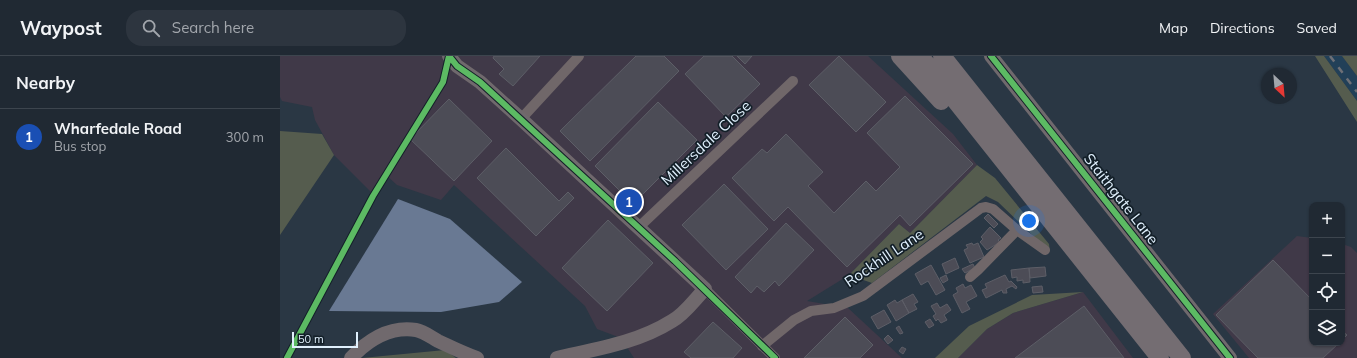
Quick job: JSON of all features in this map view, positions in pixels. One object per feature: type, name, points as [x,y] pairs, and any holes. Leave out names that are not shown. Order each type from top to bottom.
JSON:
[{"type":"highway","points":[[900,56],[969,132],[1009,167]]},
{"type":"highway","points":[[920,56],[1160,358]]},
{"type":"highway","points":[[942,56],[1182,358]]},
{"type":"street","points":[[449,56],[457,66],[480,82],[639,227],[775,358]]},
{"type":"street","points":[[521,119],[579,56]]},
{"type":"street","name":"Staithgate Lane","points":[[991,56],[1230,358]]},
{"type":"street","name":"Millersdale Close","points":[[639,227],[793,81]]},
{"type":"street","name":"Rockhill Lane","points":[[762,346],[794,320],[812,311],[834,308],[863,296],[981,208],[986,206],[993,209],[1017,230],[1045,250]]},
{"type":"street","points":[[970,277],[1017,230]]},
{"type":"street","points":[[556,358],[618,345],[640,338],[674,321],[705,289]]},
{"type":"street","points":[[351,358],[366,343],[384,333],[402,330],[417,330],[459,351],[477,358]]},
{"type":"shaded area","points":[[280,56],[868,56],[953,134],[977,165],[910,233],[899,224],[849,275],[807,301],[848,308],[902,358],[634,358],[621,338],[597,329],[585,306],[454,185],[441,200],[397,185],[384,173],[372,193],[334,155],[315,120],[312,107],[282,101],[280,97]]},
{"type":"shaded area","points":[[1324,56],[1342,56],[1357,76],[1357,101]]},
{"type":"shaded area","points":[[398,199],[450,219],[522,282],[499,302],[441,312],[329,311]]},
{"type":"shaded area","points":[[1297,236],[1309,238],[1309,346],[1345,346],[1345,245],[1351,247],[1357,253],[1357,358],[1249,358],[1213,314]]},
{"type":"shaded area","points":[[1083,292],[1133,358],[958,358],[987,329],[1013,313]]},
{"type":"green space","points":[[1315,56],[1324,56],[1357,101],[1357,122]]},
{"type":"green space","points":[[1342,56],[1357,56],[1357,76]]},
{"type":"green space","points":[[280,131],[322,134],[334,155],[280,235]]},
{"type":"green space","points":[[977,165],[995,178],[1049,244],[1050,252],[998,202],[986,196],[872,283],[849,275],[899,224],[910,233]]},
{"type":"green space","points":[[1083,292],[1013,313],[987,329],[958,358],[935,358],[969,326],[1032,295]]},
{"type":"green space","points":[[445,350],[456,358],[362,358]]},
{"type":"building","points":[[494,56],[540,56],[513,86],[499,74],[504,69],[493,58]]},
{"type":"building","points":[[636,56],[664,56],[679,71],[590,161],[560,131]]},
{"type":"building","points":[[704,56],[732,56],[760,84],[726,117],[685,74]]},
{"type":"building","points":[[737,56],[752,56],[745,64]]},
{"type":"building","points":[[839,56],[886,102],[856,132],[809,85]]},
{"type":"building","points":[[905,96],[973,164],[910,226],[900,215],[847,267],[788,207],[774,221],[732,178],[762,149],[767,153],[786,134],[823,172],[808,186],[834,213],[866,181],[876,191],[900,167],[867,133]]},
{"type":"building","points":[[449,99],[492,141],[454,181],[410,139]]},
{"type":"building","points":[[658,102],[697,140],[633,204],[595,166]]},
{"type":"building","points":[[506,148],[559,201],[568,192],[574,198],[536,236],[477,178]]},
{"type":"building","points":[[724,184],[768,229],[726,270],[682,225]]},
{"type":"building","points":[[988,214],[998,224],[994,228],[984,218]]},
{"type":"building","points":[[608,220],[653,263],[607,311],[562,268]]},
{"type":"building","points":[[786,223],[814,250],[779,286],[775,281],[764,292],[757,286],[751,293],[735,277]]},
{"type":"building","points":[[990,227],[1001,238],[998,240],[1000,242],[987,250],[980,242],[983,239],[981,237]]},
{"type":"building","points":[[972,243],[973,245],[978,243],[984,257],[970,263],[964,250],[968,248],[966,245]]},
{"type":"building","points":[[955,258],[959,268],[946,274],[942,264]]},
{"type":"building","points":[[1273,260],[1309,297],[1309,346],[1336,346],[1323,358],[1258,358],[1216,315]]},
{"type":"building","points":[[973,264],[975,268],[965,273],[962,269]]},
{"type":"building","points":[[931,265],[945,290],[936,295],[928,281],[921,285],[915,274]]},
{"type":"building","points":[[1045,267],[1046,276],[1030,278],[1029,268]]},
{"type":"building","points":[[1029,268],[1030,282],[1023,283],[1023,280],[1017,281],[1017,277],[1012,278],[1011,270]]},
{"type":"building","points":[[946,275],[948,280],[943,283],[940,278]]},
{"type":"building","points":[[1005,275],[1009,282],[1011,281],[1017,287],[1016,289],[1012,286],[1006,289],[1007,293],[1003,293],[1002,290],[986,298],[982,290],[987,288],[985,284]]},
{"type":"building","points":[[963,284],[965,288],[971,285],[977,296],[966,302],[970,309],[962,313],[953,295],[958,292],[956,288]]},
{"type":"building","points":[[1042,286],[1043,292],[1033,293],[1032,287]]},
{"type":"building","points":[[913,294],[918,302],[914,304],[917,309],[909,313],[902,300]]},
{"type":"building","points":[[895,300],[897,303],[902,300],[909,313],[896,321],[887,305]]},
{"type":"building","points":[[937,303],[940,308],[947,304],[951,310],[944,315],[947,320],[941,323],[938,319],[936,321],[933,316],[936,314],[931,306]]},
{"type":"building","points":[[1084,306],[1124,358],[1015,358]]},
{"type":"building","points":[[884,310],[891,322],[878,329],[871,317]]},
{"type":"building","points":[[845,317],[873,345],[860,358],[804,358]]},
{"type":"building","points":[[930,319],[934,325],[929,328],[925,322]]},
{"type":"building","points":[[713,322],[742,348],[733,358],[691,358],[684,352]]},
{"type":"building","points":[[899,326],[903,333],[900,334],[896,328]]},
{"type":"building","points":[[888,335],[893,340],[888,344],[884,339]]},
{"type":"building","points":[[902,347],[906,349],[903,354],[899,351]]},
{"type":"railway","points":[[1330,56],[1357,92]]},
{"type":"cycle path","points":[[449,56],[457,66],[480,82],[675,261],[775,358]]},
{"type":"cycle path","points":[[287,358],[373,196],[443,82],[449,56]]},
{"type":"cycle path","points":[[991,56],[1230,358]]},
{"type":"place","name":"Wharfedale Road","points":[[629,202]]}]
